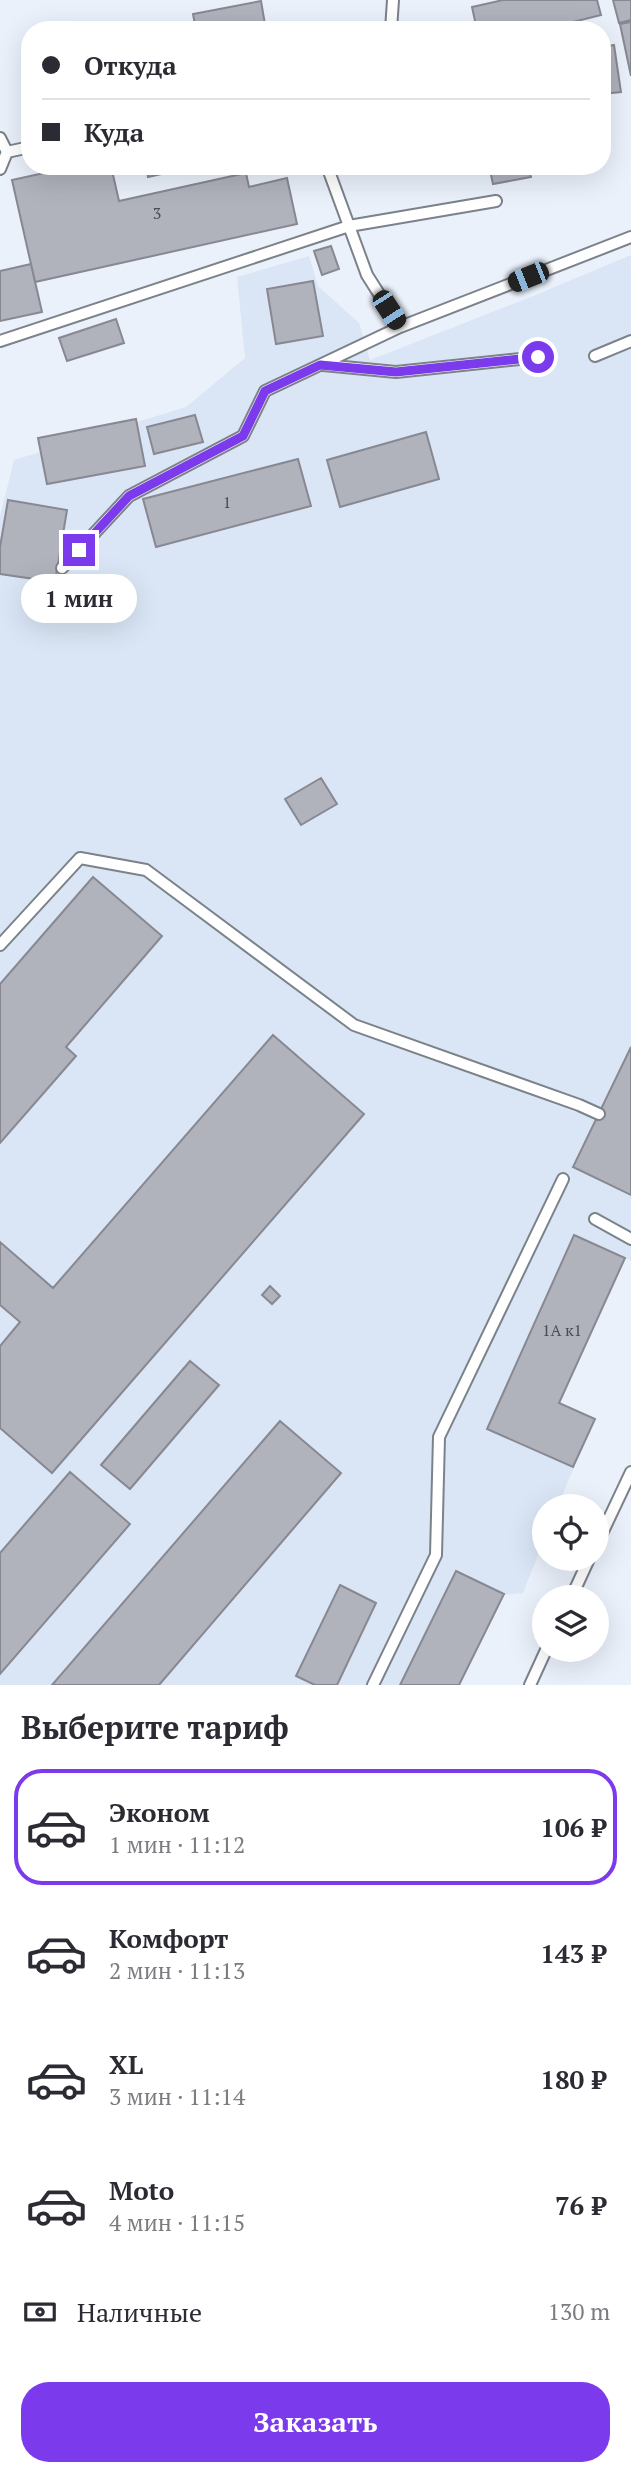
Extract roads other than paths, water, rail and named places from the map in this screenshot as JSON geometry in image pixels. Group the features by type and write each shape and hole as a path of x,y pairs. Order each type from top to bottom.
{"lane":[{"path":"392,21 393,0"},
{"path":"0,138 7,152 0,169"},
{"path":"7,152 21,149"},
{"path":"330,175 367,275 400,327"},
{"path":"0,341 349,226 496,201"},
{"path":"62,568 129,496 243,436 265,391 400,327 631,237"},
{"path":"595,356 631,341"},
{"path":"320,365 396,372 538,357"},
{"path":"0,945 80,858 146,870 354,1026 566,1100 598,1114"},
{"path":"373,1685 436,1555 439,1437 563,1179"},
{"path":"595,1219 631,1239"},
{"path":"609,1519 631,1472"},
{"path":"530,1685 541,1662"}]}
